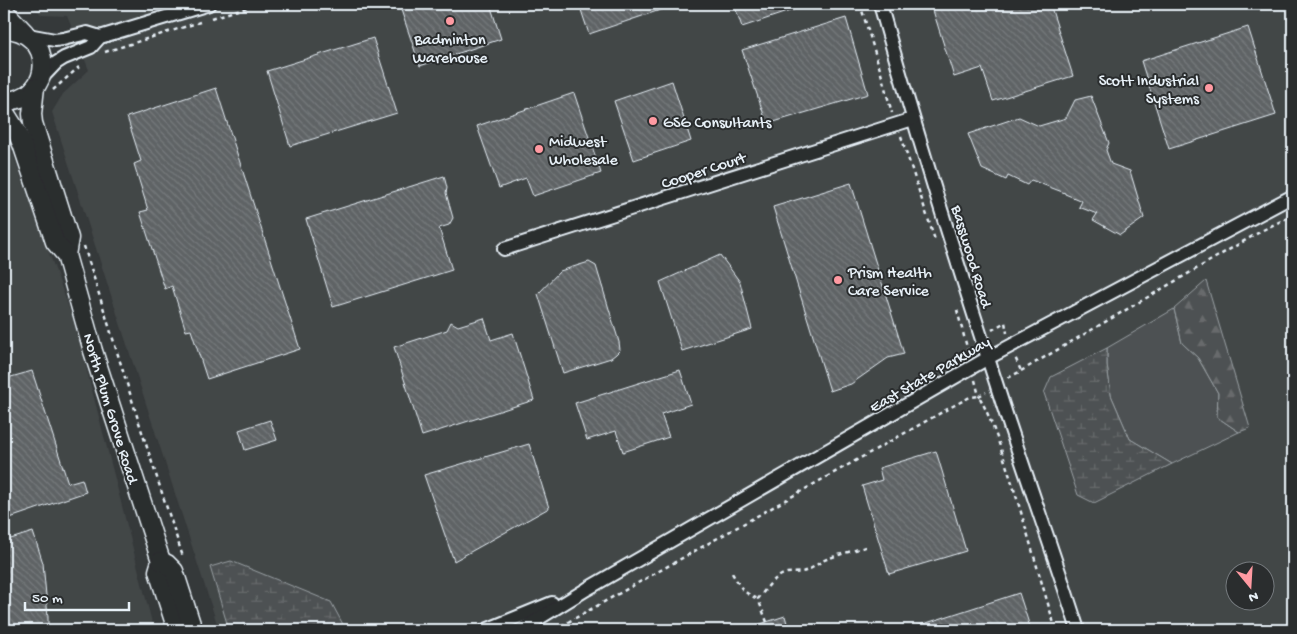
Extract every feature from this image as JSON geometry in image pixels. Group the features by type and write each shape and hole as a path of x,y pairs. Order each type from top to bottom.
{"street":[{"path":"4,101 21,98 41,87 56,63 91,47 100,37 209,4"},
{"name":"Basswood Road","path":"880,4 913,119 988,358 1078,630"},
{"path":"4,11 26,34"},
{"path":"4,29 55,40 87,33 100,37"},
{"name":"North Plum Grove Road","path":"26,34 37,44 42,56 41,87 32,114 33,123 69,238 66,254 93,351 160,561 158,571 177,630"},
{"name":"North Plum Grove Road","path":"4,111 22,144 55,242 66,254"},
{"name":"Cooper Court","path":"504,249 913,119"},
{"name":"East State Parkway","path":"520,630 587,589 988,358 1293,196"},
{"name":"North Plum Grove Road","path":"160,561 167,564 174,571 193,630"},
{"name":"East State Parkway","path":"486,630 587,589"}],"path":[{"path":"103,52 257,4"},
{"path":"860,4 889,104 938,248"},
{"path":"41,87 58,84 82,64"},
{"path":"1021,371 1263,230 1293,215"},
{"path":"83,242 183,558"},
{"path":"956,306 967,345"},
{"path":"554,630 953,406 979,396 987,411 1007,469 1056,630"},
{"path":"758,598 769,584 780,576 812,569 825,560 868,546"},
{"path":"732,573 746,593 758,598 767,622"}],"shaded area":[{"path":"30,4 1293,4 1293,630 219,630 52,112 63,94 89,70 67,16 42,15"},
{"path":"4,141 10,146 75,324 154,630 4,630"}],"green space":[{"path":"1206,281 1250,428 1239,432 1217,417 1218,393 1198,358 1182,343 1174,309"},
{"path":"1174,309 1182,343 1198,358 1218,393 1217,417 1239,432 1172,464 1130,439 1111,395 1107,348"},
{"path":"1107,348 1111,395 1130,439 1172,464 1094,503 1078,495 1044,393 1051,377"},
{"path":"231,561 331,602 346,630 229,630 210,567"}],"building":[{"name":"Badminton Warehouse","path":"399,4 490,4 501,39 420,66"},
{"path":"579,4 672,4 672,6 589,34"},
{"path":"734,4 805,4 805,6 742,27"},
{"path":"931,4 1050,4 1073,76 993,101 982,68 954,77"},
{"path":"846,18 868,94 767,124 742,50"},
{"name":"Scott Industrial Systems","path":"1248,27 1276,115 1169,149 1141,61"},
{"path":"373,38 397,113 290,146 267,71"},
{"name":"GSG Consultants","path":"672,81 691,141 634,160 614,101"},
{"path":"216,88 300,349 207,379 191,330 186,331 172,286 165,289 140,212 148,210 134,164 141,161 127,117"},
{"name":"Midwest Wholesale","path":"574,93 601,173 533,196 526,178 499,188 477,126"},
{"path":"1091,96 1109,143 1106,150 1111,164 1130,171 1144,218 1120,235 1093,220 1097,214 1079,207 1082,201 1031,180 1027,185 1008,176 1006,180 982,169 968,134 1019,117 1039,126 1066,118 1075,100"},
{"path":"444,176 447,188 446,193 453,218 449,225 439,228 452,270 333,307 306,219"},
{"name":"Prism Health Care Service","path":"851,183 904,354 888,358 851,384 830,391 773,207"},
{"path":"720,255 740,282 752,329 682,351 660,282"},
{"path":"589,262 596,266 620,350 611,358 563,373 538,294 560,271"},
{"path":"484,318 491,340 513,333 534,400 422,436 394,347 447,330 451,322 458,326"},
{"path":"680,370 691,404 661,414 669,437 623,452 616,431 587,440 575,403"},
{"path":"32,371 68,483 82,479 86,492 4,520 4,379"},
{"path":"270,420 277,440 245,450 239,430"},
{"path":"529,444 549,508 454,561 424,475"},
{"path":"936,451 966,551 889,574 862,486 882,480 879,468"},
{"path":"33,532 43,563 48,630 4,630 4,541"},
{"path":"1019,593 1031,630 911,630 911,628"},
{"path":"785,616 789,630 748,630 748,628"}],"place":[{"name":"Badminton Warehouse","path":"450,21"},
{"name":"Scott Industrial Systems","path":"1209,88"},
{"name":"GSG Consultants","path":"653,121"},
{"name":"Midwest Wholesale","path":"539,149"},
{"name":"Prism Health Care Service","path":"838,280"}]}
